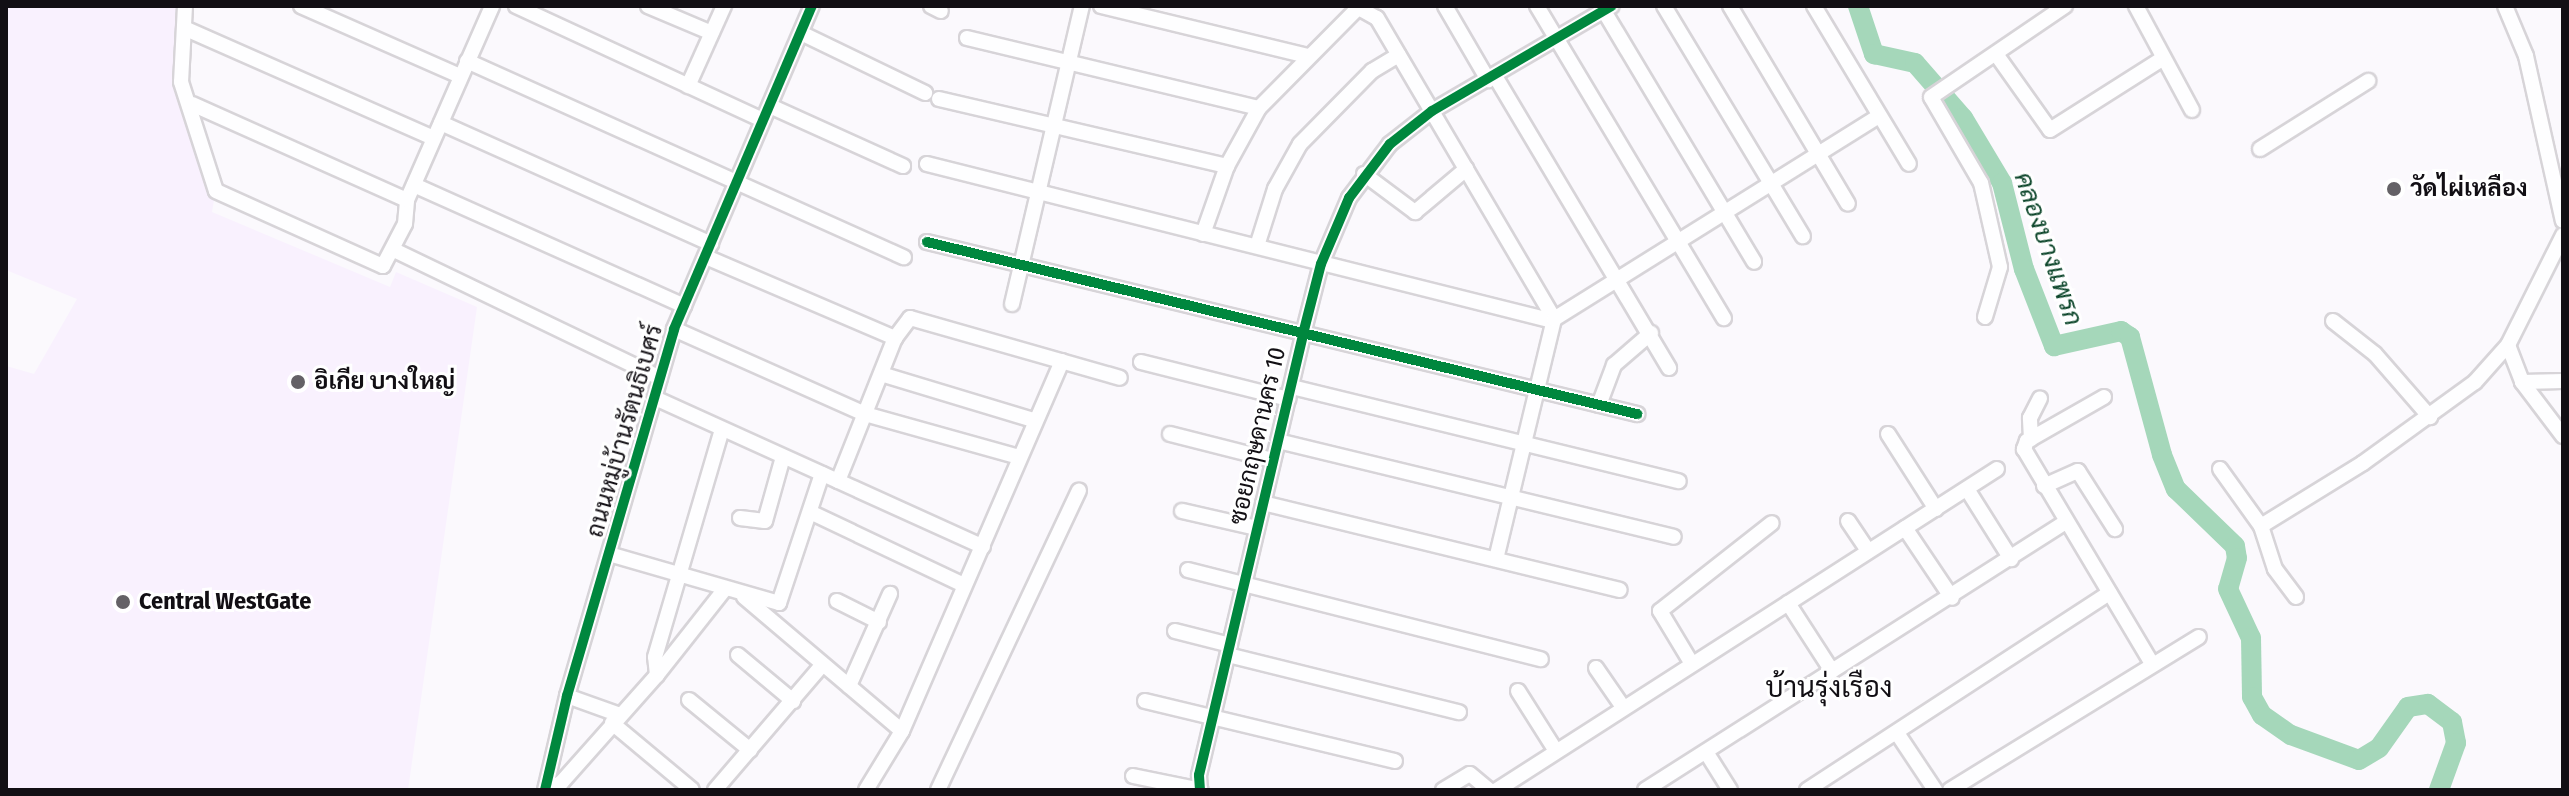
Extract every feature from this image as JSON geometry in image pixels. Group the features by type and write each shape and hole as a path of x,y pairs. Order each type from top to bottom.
{"street":[{"path":"185,6 181,82 192,104 216,191 383,266 405,224 407,200 492,6"},
{"path":"301,6 460,76"},
{"path":"516,6 688,86 903,166"},
{"path":"648,6 712,33"},
{"path":"688,86 724,6"},
{"name":"ถนนหมู่บ้านรัตนธิเบศร์","path":"546,790 567,696 674,329 739,184 812,6"},
{"path":"1101,6 1307,56"},
{"path":"1203,234 1227,166 1259,108 1357,6 1377,18 1554,320"},
{"path":"1445,6 1651,333 1669,368"},
{"path":"1537,6 1724,318"},
{"path":"1664,6 1803,236"},
{"path":"1730,6 1848,204"},
{"path":"1814,6 1909,164"},
{"path":"1985,317 2000,267 1979,176 1931,97 2065,6"},
{"path":"2136,6 2192,110"},
{"path":"2505,6 2526,56 2563,221"},
{"path":"1012,304 1069,62 1078,7"},
{"path":"1606,8 1754,262"},
{"name":"ซอยกฤษดานคร 10","path":"1196,787 1321,264 1364,174 1432,111 1606,8"},
{"path":"184,28 433,138"},
{"path":"801,33 932,96 1227,166"},
{"path":"967,38 1259,108"},
{"path":"1996,54 2050,130 2162,59"},
{"path":"1257,246 1275,189 1300,144 1363,80 1399,55"},
{"path":"467,61 904,257"},
{"path":"2260,149 2368,81"},
{"path":"192,104 407,200"},
{"path":"1496,559 1533,390 1554,320 1616,277 1771,185 1879,116"},
{"path":"441,123 895,338"},
{"path":"927,164 1554,320"},
{"path":"1364,174 1415,212 1466,169"},
{"path":"414,185 684,306"},
{"path":"2261,526 2430,417 2475,382 2508,345 2563,235"},
{"path":"927,242 1637,414"},
{"path":"394,250 660,378"},
{"path":"838,481 895,338 905,321 917,318 1120,378"},
{"path":"2333,321 2375,354 2430,417"},
{"path":"674,329 865,414 1019,457"},
{"path":"1599,405 1614,365 1651,333"},
{"path":"2508,345 2522,382 2563,436"},
{"path":"866,790 902,731 983,547 1033,420 1062,361"},
{"path":"1141,362 1679,481"},
{"path":"881,374 1033,420"},
{"path":"2522,382 2563,381"},
{"path":"2104,397 2031,439 2024,449 2151,662"},
{"path":"655,398 983,547"},
{"path":"2031,439 2030,418 2040,398"},
{"path":"657,675 655,657 722,430"},
{"path":"1170,434 1273,460"},
{"path":"1888,434 1936,509"},
{"path":"1278,441 1674,537"},
{"path":"740,518 765,521 783,457"},
{"path":"1497,790 1997,469"},
{"path":"2220,469 2261,526 2275,569 2296,597"},
{"path":"2044,486 2078,471 2115,529"},
{"path":"609,554 732,591 782,601 822,474"},
{"path":"1967,489 2011,559"},
{"path":"938,790 1079,491"},
{"path":"1263,503 1620,590"},
{"path":"1182,511 1257,528"},
{"path":"810,512 964,585"},
{"path":"1848,521 1868,551"},
{"path":"1645,790 1952,598 2066,522"},
{"path":"1692,664 1660,611 1772,523"},
{"path":"1905,528 1952,598"},
{"path":"1188,570 1541,659"},
{"path":"732,591 902,731"},
{"path":"546,790 561,783 732,591"},
{"path":"1807,790 2109,593"},
{"path":"849,686 890,594"},
{"path":"837,601 879,622"},
{"path":"1788,603 1832,671"},
{"path":"1175,631 1229,650 1459,712"},
{"path":"1950,790 2151,662 2164,660 2199,637"},
{"path":"738,655 793,701"},
{"path":"715,790 822,665"},
{"path":"1596,668 1623,707"},
{"path":"1518,691 1556,751"},
{"path":"567,696 616,719 692,790"},
{"path":"689,700 750,750"},
{"path":"1145,701 1395,761"},
{"path":"1897,733 1935,790"},
{"path":"1706,752 1730,790"},
{"path":"1443,790 1470,774 1489,790"},
{"path":"1133,776 1196,787"}],"shaded area":[{"path":"6,6 189,6 182,94 217,182 212,212 390,287 396,272 477,307 408,790 6,790 6,366 34,374 77,299 6,270"}],"waterway":[{"name":"คลองบางแพรก","path":"1858,6 1874,54 1915,63 1963,118 2002,183 2024,269 2054,346 2121,331 2130,337 2162,455 2176,489 2235,546 2237,558 2228,589 2251,638 2252,697 2262,715 2291,735 2359,760 2379,748 2408,707 2428,704 2452,722 2456,743 2439,790"}],"cycle path":[{"path":"545,790 567,696 674,329 812,6"},
{"path":"1200,790 1199,775 1303,334 1321,264 1349,198 1390,144 1432,111 1612,6"},
{"path":"927,242 1637,414"}],"place":[{"name":"วัดไผ่เหลือง","path":"2394,189"},
{"name":"อิเกีย บางใหญ่","path":"298,382"},
{"name":"Central WestGate","path":"123,602"}],"district":[{"name":"บ้านรุ่งเรือง","path":"1829,688"}]}
